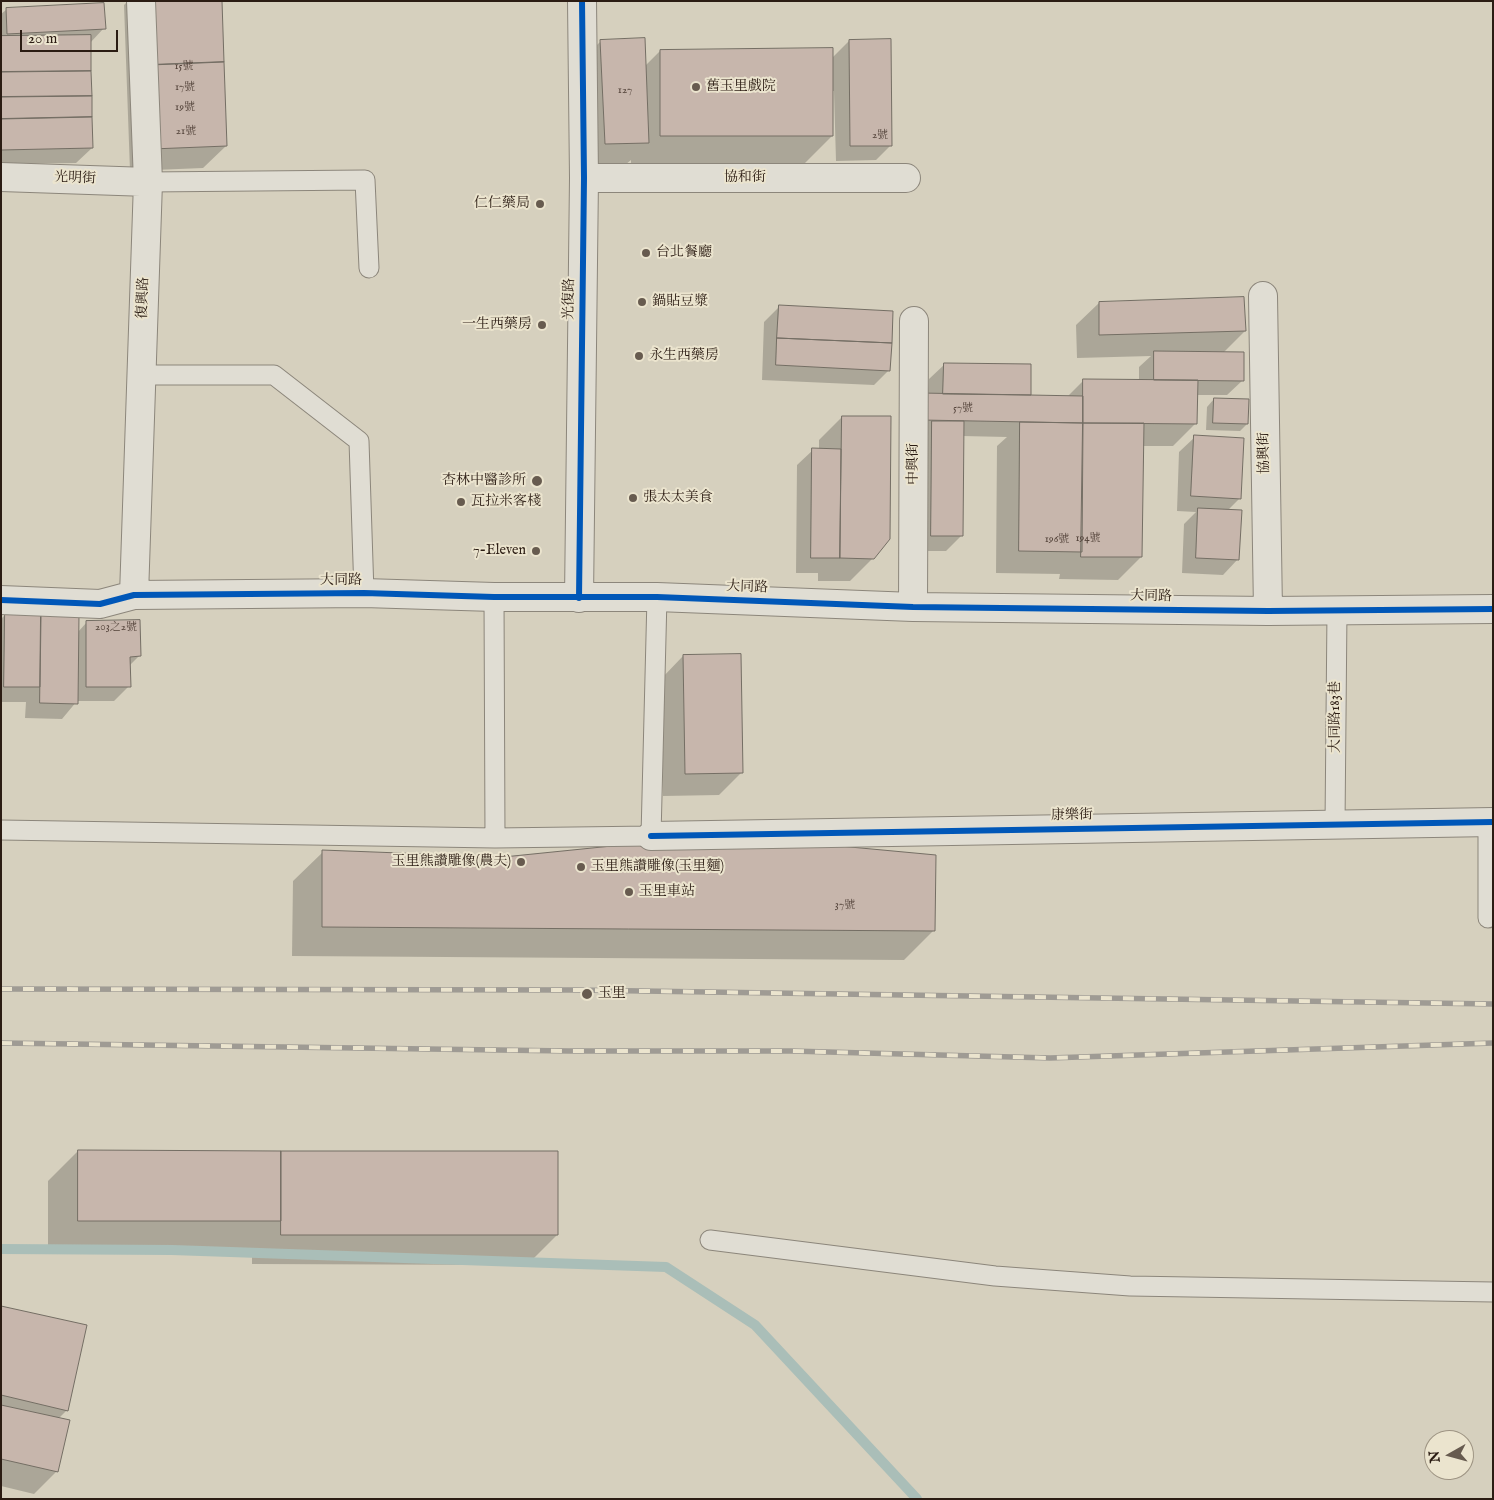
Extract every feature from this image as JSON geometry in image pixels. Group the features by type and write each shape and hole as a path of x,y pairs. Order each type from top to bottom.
{"street":[{"name":"復興路","path":"134,595 148,182 142,1"},
{"name":"光復路","path":"579,598 584,178 582,1"},
{"name":"光明街","path":"1,177 148,182"},
{"name":"協和街","path":"584,178 906,178"},
{"name":"協興街","path":"1263,296 1268,611"},
{"name":"中興街","path":"913,607 914,321"},
{"name":"大同路","path":"1,600 100,604 134,595 364,593 579,598 657,596 913,607 1268,611 1493,609"},
{"name":"康樂街","path":"651,836 1490,822"}],"lane":[{"path":"148,182 365,180 369,268"},
{"path":"142,376 274,375 359,441 364,593"},
{"path":"1,830 495,838 651,836 657,596"},
{"path":"494,597 495,838"},
{"name":"大同路183巷","path":"1335,824 1337,610"},
{"path":"1488,918 1490,822"},
{"path":"710,1240 995,1276 1120,1286 1493,1292"}],"building":[{"path":"147,1 222,1 224,62 150,65"},
{"path":"104,3 106,29 7,34 6,8"},
{"path":"91,35 91,71 1,72 1,36"},
{"path":"645,38 649,143 605,144 600,40"},
{"path":"891,39 892,146 850,146 849,40"},
{"path":"833,48 833,136 660,136 660,50"},
{"path":"224,62 227,146 152,149 150,65"},
{"path":"91,71 92,96 1,97 1,72"},
{"path":"92,96 92,117 1,119 1,97"},
{"path":"92,117 93,148 1,150 1,119"},
{"path":"1244,297 1246,331 1099,335 1099,302"},
{"path":"779,305 893,311 892,343 777,338"},
{"path":"777,338 892,343 890,371 776,365"},
{"path":"1154,351 1244,352 1244,381 1154,380"},
{"path":"944,363 1031,364 1031,395 943,394"},
{"path":"1083,379 1198,380 1197,424 1083,423"},
{"path":"921,393 1083,396 1083,423 921,420"},
{"path":"1214,398 1249,399 1248,424 1213,423"},
{"path":"842,416 891,416 890,539 874,559 840,558"},
{"path":"932,421 964,421 963,536 931,536"},
{"path":"1020,422 1083,423 1082,552 1019,551"},
{"path":"1083,423 1144,423 1142,557 1081,557"},
{"path":"1194,435 1244,438 1241,499 1191,496"},
{"path":"812,448 841,449 840,558 811,558"},
{"path":"1198,508 1242,510 1239,560 1196,558"},
{"path":"5,614 41,614 40,687 4,687"},
{"path":"41,614 79,614 78,704 40,703"},
{"path":"140,620 141,656 130,657 131,687 86,687 86,621"},
{"path":"741,654 743,773 685,774 683,655"},
{"name":"玉里車站","path":"721,835 936,855 935,931 322,927 322,850 503,857"},
{"path":"78,1150 281,1151 281,1221 78,1221"},
{"path":"281,1151 558,1151 558,1235 281,1235"},
{"path":"1,1306 87,1325 68,1411 1,1395"},
{"path":"1,1405 70,1420 58,1472 1,1459"}],"waterway":[{"path":"1,1249 172,1250 666,1267 755,1325 917,1499"}],"railway":[{"path":"1,989 577,990 1493,1004"},
{"path":"1,1043 569,1051 791,1051 1050,1058 1493,1043"}],"cycle path":[{"path":"579,598 584,178 582,1"},
{"path":"1,600 100,604 134,595 364,593 494,597 657,597 913,607 1268,611 1493,609"},
{"path":"651,836 1493,822"}],"place":[{"name":"舊玉里戲院","path":"696,87"},
{"name":"仁仁藥局","path":"540,204"},
{"name":"台北餐廳","path":"646,253"},
{"name":"鍋貼豆漿","path":"642,302"},
{"name":"一生西藥房","path":"542,325"},
{"name":"永生西藥房","path":"639,356"},
{"name":"杏林中醫診所","path":"537,481"},
{"name":"張太太美食","path":"633,498"},
{"name":"瓦拉米客棧","path":"461,502"},
{"name":"7-Eleven","path":"536,551"},
{"name":"玉里熊讚雕像(農夫)","path":"521,862"},
{"name":"玉里熊讚雕像(玉里麵)","path":"581,867"},
{"name":"玉里車站","path":"629,892"},
{"name":"玉里","path":"587,994"}]}
